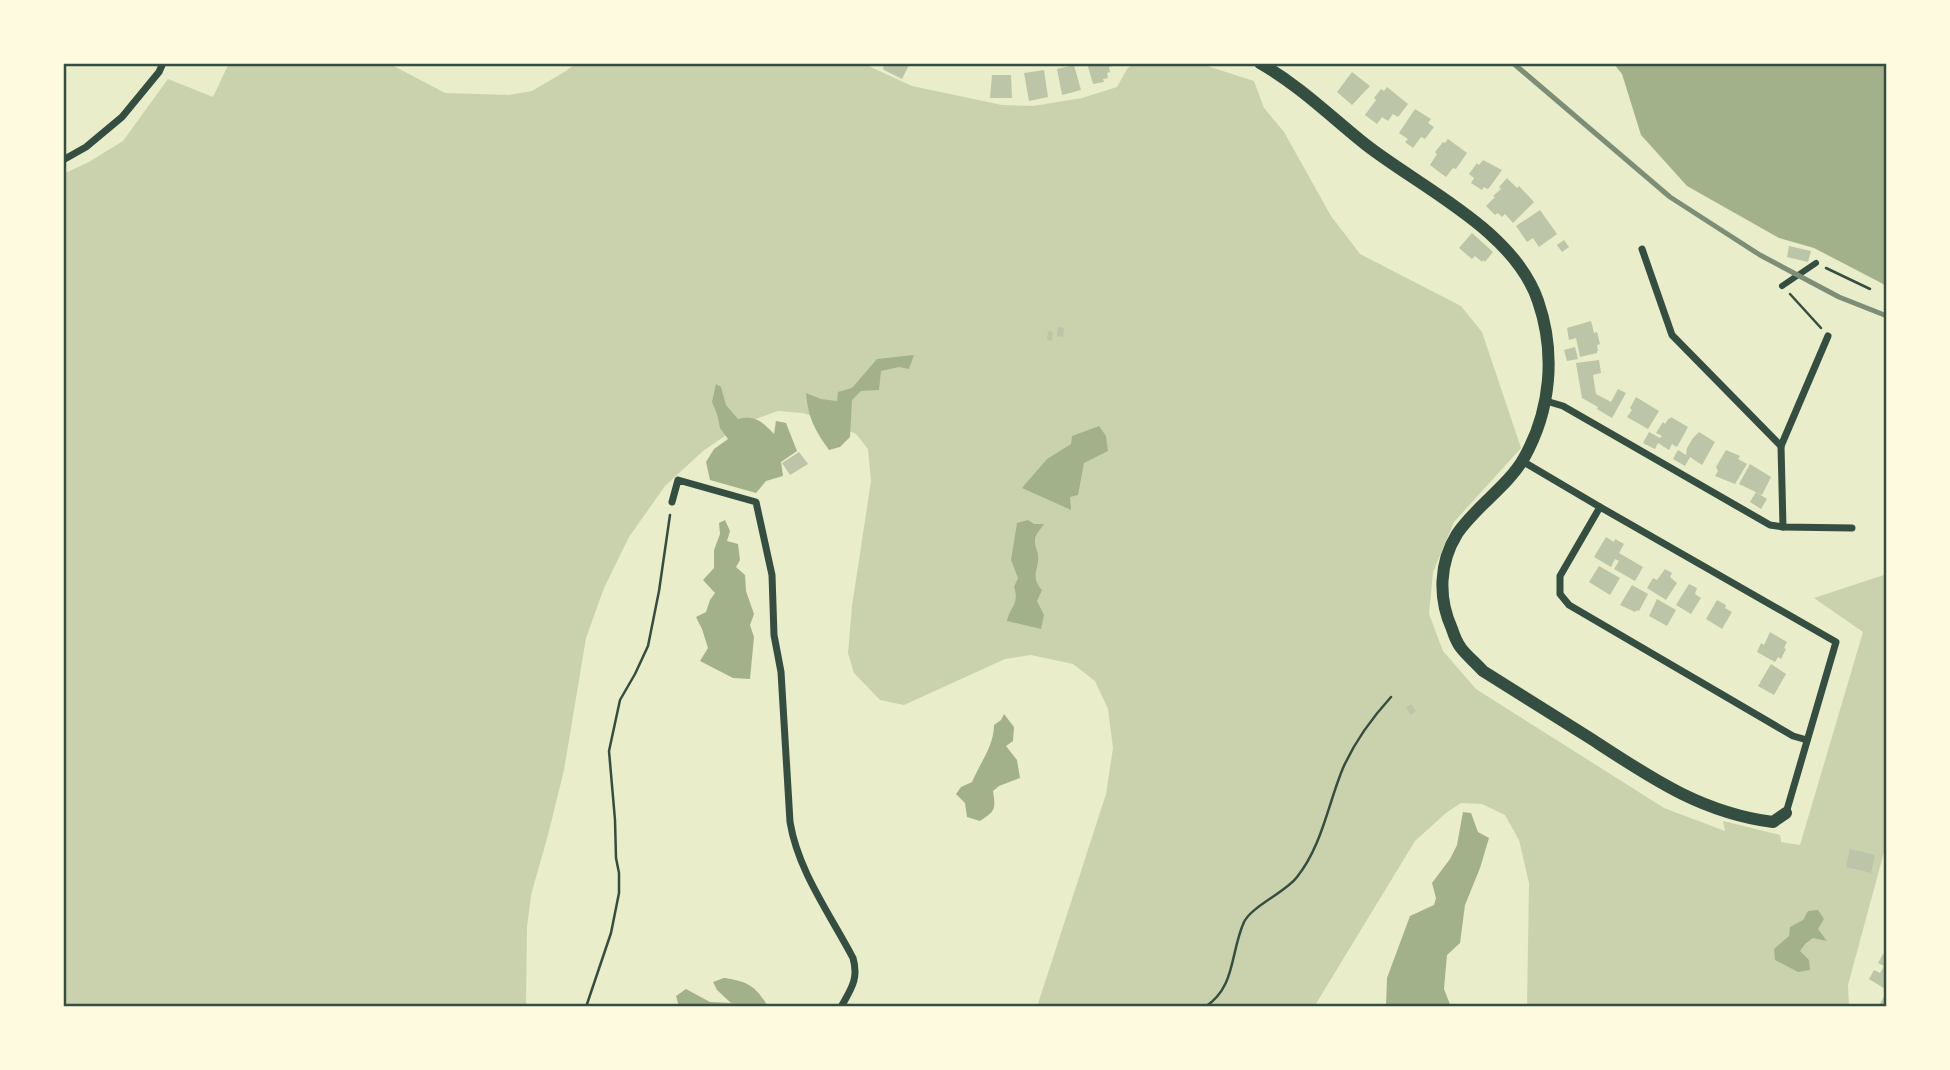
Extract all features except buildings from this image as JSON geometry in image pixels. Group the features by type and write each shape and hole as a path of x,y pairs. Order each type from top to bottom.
{"street":[{"path":"63,160 86,147 122,117 159,72 163,63"},
{"path":"1261,63 1299,88 1365,144 1486,229 1517,261 1538,298 1548,336 1549,374 1546,401 1537,432 1522,461 1458,533 1446,557 1441,586 1446,616 1460,647 1483,671 1667,786 1720,811 1754,819 1773,821 1786,813 1836,642 1522,461"},
{"path":"1642,249 1672,335 1782,446"},
{"path":"1782,286 1816,263"},
{"path":"1783,527 1782,446 1828,335"},
{"path":"1546,401 1563,406 1770,525 1852,528"},
{"path":"672,502 678,480 756,502 772,575 774,635 781,672 793,841 807,875 853,958 857,972 853,986 841,1007"},
{"path":"1600,507 1560,576 1560,594 1569,605 1793,736 1807,740"}],"path":[{"path":"1816,263 1870,289"},
{"path":"1782,286 1828,335"},
{"path":"586,1007 611,933 619,894 609,751 620,699 648,646 672,502"},
{"path":"1205,1007 1216,1000 1222,991 1246,918 1296,880 1312,856 1343,767 1364,727 1391,697"}],"shaded area":[{"path":"229,63 388,63 445,93 509,95 532,91 576,63 862,63 912,86 1002,105 1033,106 1082,98 1117,87 1127,69 1134,63 1198,63 1254,81 1264,108 1284,132 1331,216 1360,254 1461,306 1482,332 1521,448 1454,522 1433,572 1429,614 1443,651 1476,689 1664,808 1725,831 1723,821 1780,835 1781,842 1800,845 1863,632 1814,598 1887,574 1887,841 1848,985 1849,1007 1527,1007 1529,883 1519,840 1505,815 1482,804 1461,803 1415,841 1314,1007 1037,1007 1106,794 1113,748 1108,709 1095,681 1073,664 1031,655 1005,659 904,705 880,700 854,673 848,653 852,606 871,481 868,449 856,434 832,423 803,413 778,411 744,423 703,451 665,486 629,537 604,588 586,638 564,770 531,895 527,927 526,1007 63,1007 63,174 123,141 168,79 213,97"},
{"path":"1613,63 1887,63 1887,286 1814,248 1779,238 1687,186 1641,135 1622,74"},
{"path":"914,355 909,369 899,367 881,371 879,390 861,391 852,400 850,437 840,447 829,450 813,423 806,393 837,401 838,392 852,388 877,359"},
{"path":"716,384 721,387 726,405 738,419 758,420 774,434 776,421 786,423 797,451 781,462 783,476 766,481 756,493 710,480 706,462 714,449 728,439 720,428 712,402"},
{"path":"1099,426 1106,436 1108,451 1084,463 1078,495 1070,497 1071,510 1022,488 1047,459 1071,444 1072,436"},
{"path":"725,520 730,531 727,541 738,544 740,560 736,567 745,575 746,591 754,614 750,625 754,637 750,679 733,678 700,661 708,648 696,617 706,612 715,593 703,580 714,568 714,550 720,534 719,523"},
{"path":"1028,520 1034,524 1044,524 1035,541 1038,554 1036,580 1042,590 1037,601 1044,615 1041,629 1007,621 1015,602 1014,587 1018,578 1011,560 1017,523"},
{"path":"1004,714 1014,727 1013,741 1006,746 1017,760 1020,778 993,791 993,809 980,821 967,817 965,803 956,794 961,787 972,782 989,747 994,725"},
{"path":"1463,812 1471,813 1478,832 1489,838 1465,905 1460,943 1447,955 1444,989 1451,1007 1386,1007 1387,978 1410,916 1434,905 1436,898 1432,883 1457,845"},
{"path":"1818,910 1824,919 1818,929 1827,941 1813,938 1800,951 1809,960 1810,970 1798,972 1775,960 1774,949 1789,936 1790,927 1803,920 1808,911"},
{"path":"724,978 749,985 767,1005 679,1007 676,996 686,989 710,1002 731,1003 717,990 713,982"}],"railway":[{"path":"1513,63 1670,197 1760,255 1839,297 1887,316"}]}
